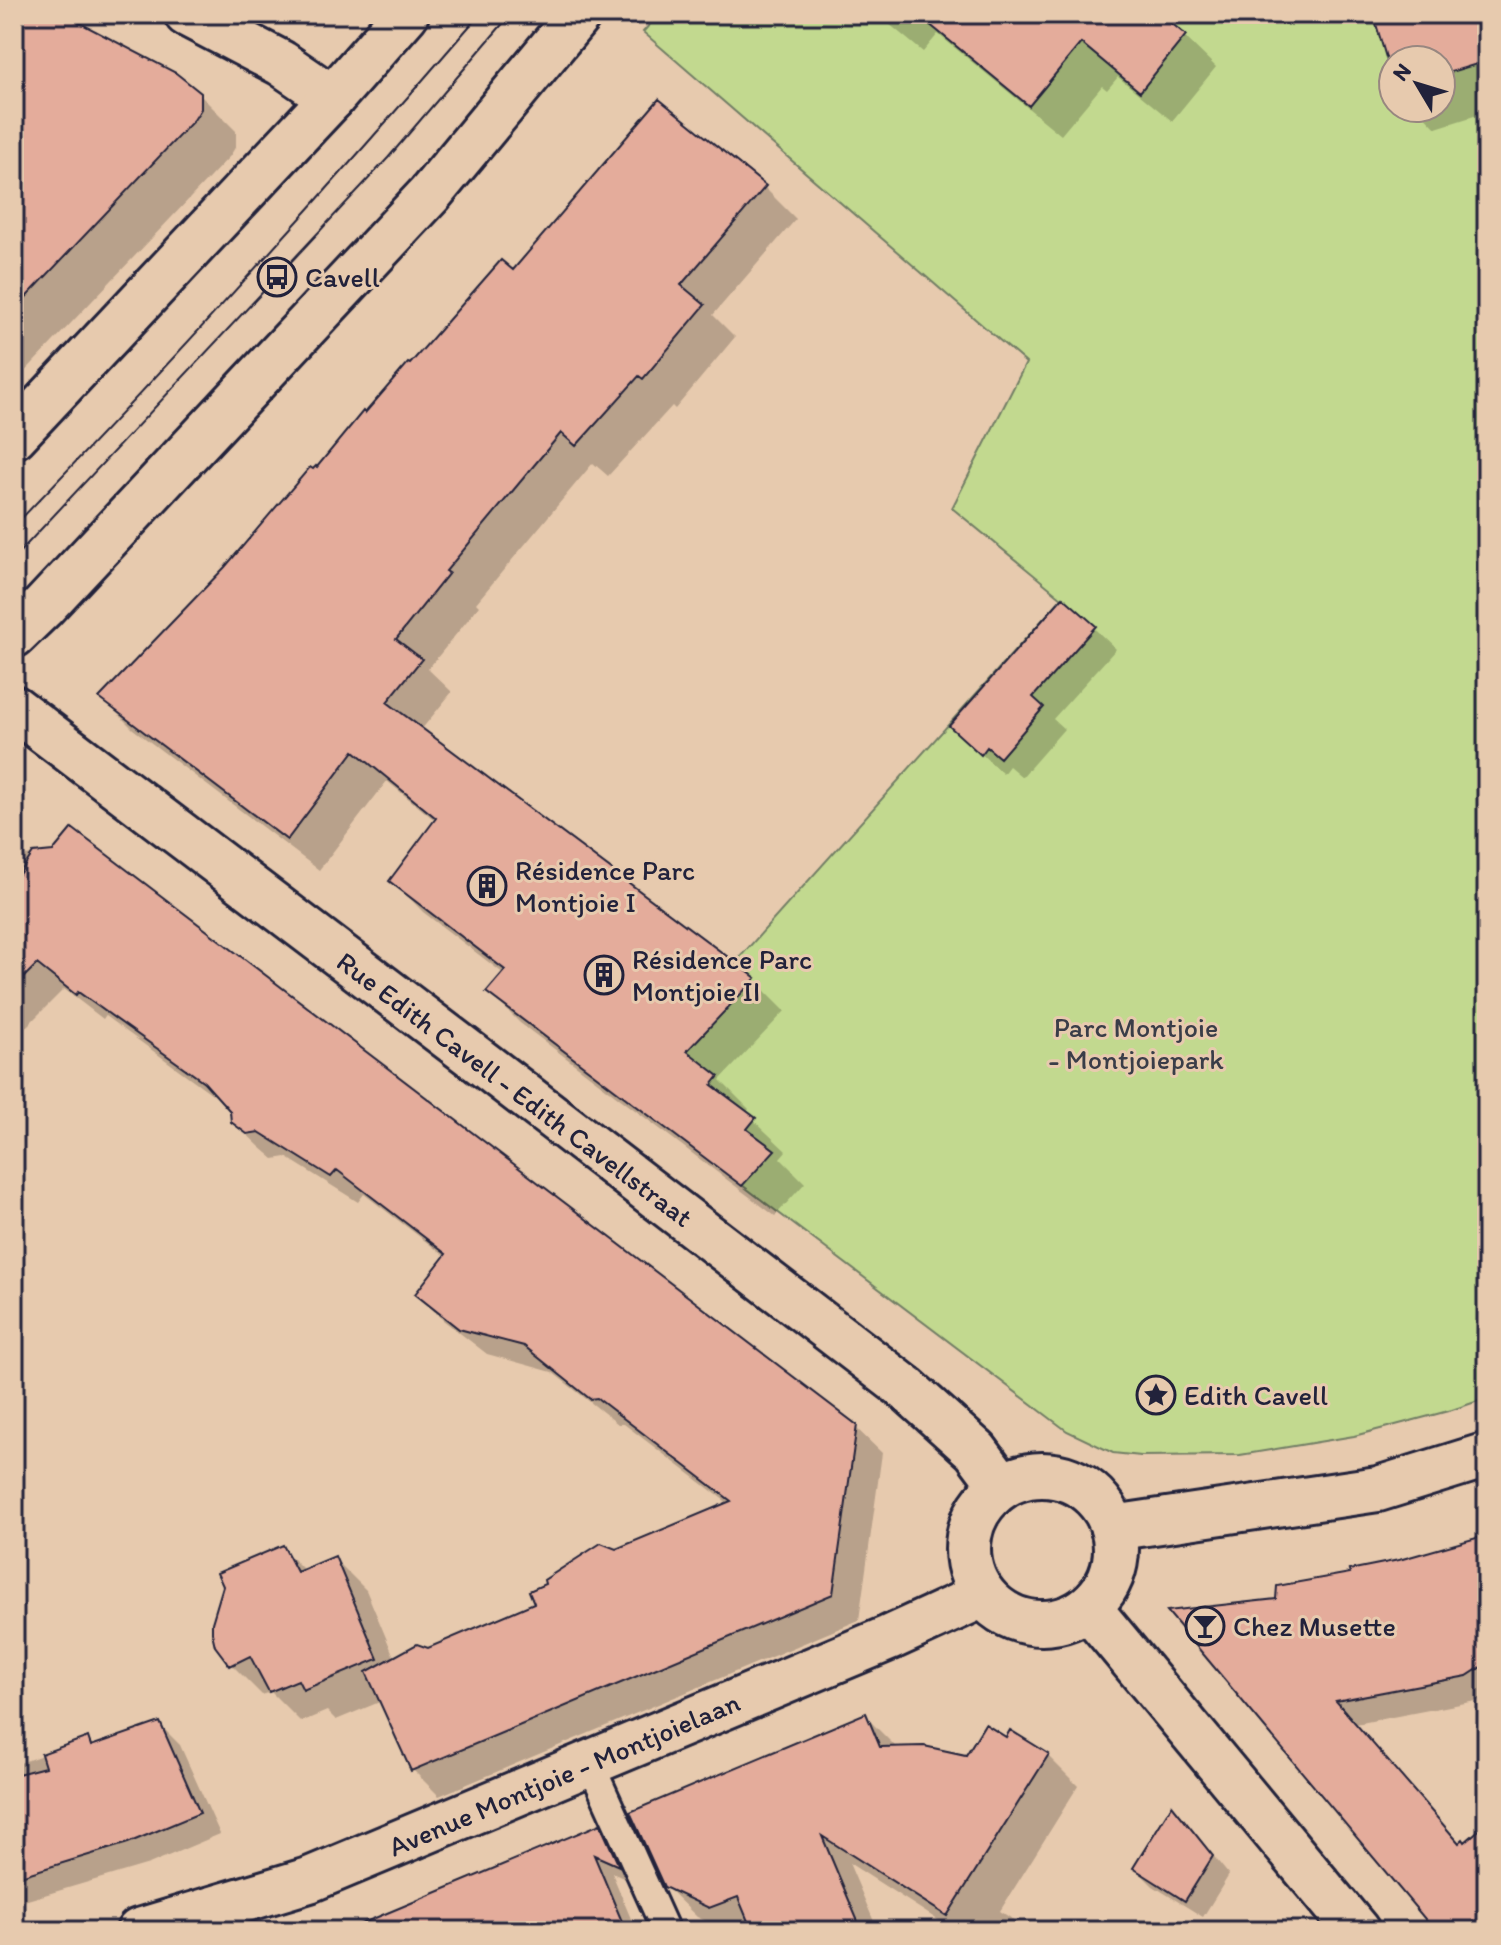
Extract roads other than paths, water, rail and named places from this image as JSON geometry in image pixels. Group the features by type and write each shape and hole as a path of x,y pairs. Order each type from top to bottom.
{"street":[{"path":"187,14 281,63 332,98"},
{"path":"14,436 332,98 406,14"},
{"path":"14,635 430,194 579,14"},
{"name":"Rue Edith Cavell - Edith Cavellstraat","path":"14,708 907,1389 976,1451 1002,1486"},
{"path":"1113,1528 1378,1489 1487,1455"},
{"path":"1039,1475 1059,1477 1086,1491 1107,1514 1113,1528 1116,1550 1112,1571 1103,1591 1088,1607 1062,1621 1033,1624 1005,1615 983,1595 969,1568 968,1537 980,1508 1002,1486 1020,1478 1039,1475"},
{"name":"Avenue Montjoie - Montjoielaan","path":"139,1931 309,1880 889,1638 983,1595"},
{"path":"1088,1607 1357,1931"}],"lane":[{"path":"590,1763 666,1931"}],"tram line":[{"path":"14,526 251,273 480,14"},
{"path":"14,558 388,158 511,14"}],"place":[{"name":"Cavell","path":"277,277"},
{"name":"Résidence Parc Montjoie I","path":"487,886"},
{"name":"Résidence Parc Montjoie II","path":"604,975"},
{"name":"Edith Cavell","path":"1156,1395"},
{"name":"Chez Musette","path":"1205,1626"}],"park label":[{"name":"Parc Montjoie - Montjoiepark","path":"1136,1043"}]}
